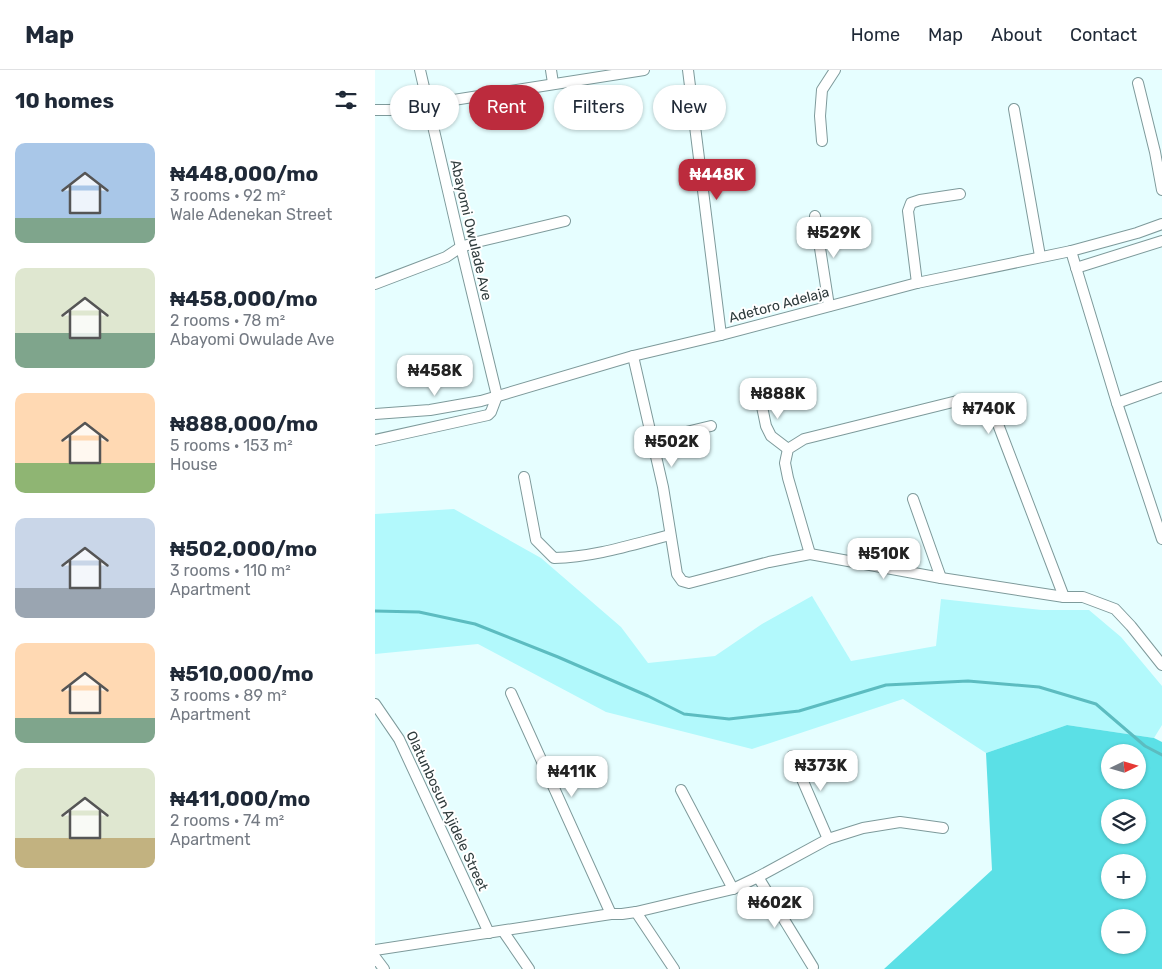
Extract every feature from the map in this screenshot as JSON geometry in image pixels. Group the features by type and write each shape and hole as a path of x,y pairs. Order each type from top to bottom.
{"street":[{"name":"Abayomi Owulade Ave","path":"421,70 424,85"},
{"path":"551,70 553,83"},
{"path":"459,98 644,70"},
{"path":"688,70 721,335"},
{"path":"822,141 820,116 822,90 835,70"},
{"path":"1138,83 1162,190"},
{"path":"1014,109 1040,256"},
{"path":"375,110 390,110"},
{"name":"Abayomi Owulade Ave","path":"434,130 497,396"},
{"path":"917,283 908,211 911,203 960,194"},
{"path":"815,216 829,306"},
{"path":"375,284 490,238 565,221"},
{"name":"Adetoro Adelaja","path":"375,414 430,410 465,404 633,356 721,335 917,283 1071,251 1137,233 1162,224"},
{"path":"1076,268 1162,241"},
{"path":"1071,251 1117,403 1162,539"},
{"path":"633,356 663,487 677,574 681,581 689,583 769,562 810,554 941,578 1064,597 1083,597 1115,609 1162,664"},
{"path":"1117,403 1162,387"},
{"path":"375,440 488,415 497,396"},
{"path":"759,396 766,426 771,436 788,449"},
{"path":"810,554 788,478 785,463 788,449 804,439 957,401 983,400 991,408 997,419 1064,597"},
{"path":"653,440 711,426"},
{"path":"524,477 536,540 554,558 593,555 670,534"},
{"path":"913,499 941,578"},
{"path":"511,693 611,914"},
{"name":"Olatunbosun Ajidele Street","path":"375,704 399,738 489,933"},
{"path":"792,756 828,838"},
{"path":"681,790 733,889"},
{"path":"375,950 611,914 636,912 733,889 828,838 863,828 900,822 943,828"},
{"path":"758,877 813,967"},
{"path":"636,912 674,969"},
{"path":"503,931 529,969"},
{"path":"375,957 384,969"}],"shaded area":[{"path":"454,509 541,558 621,627 648,663 715,656 762,624 812,596 851,661 936,646 941,599 1042,610 1089,610 1121,637 1162,686 1162,725 1154,738 1067,725 986,753 903,699 752,749 606,712 478,644 375,654 375,514"},
{"path":"1067,725 1154,738 1162,742 1162,969 884,969 992,870 986,753"}],"waterway":[{"path":"375,611 419,612 475,624 558,657 648,696 684,714 729,719 799,711 886,685 968,681 1039,687 1096,704 1145,746 1162,755"}]}
